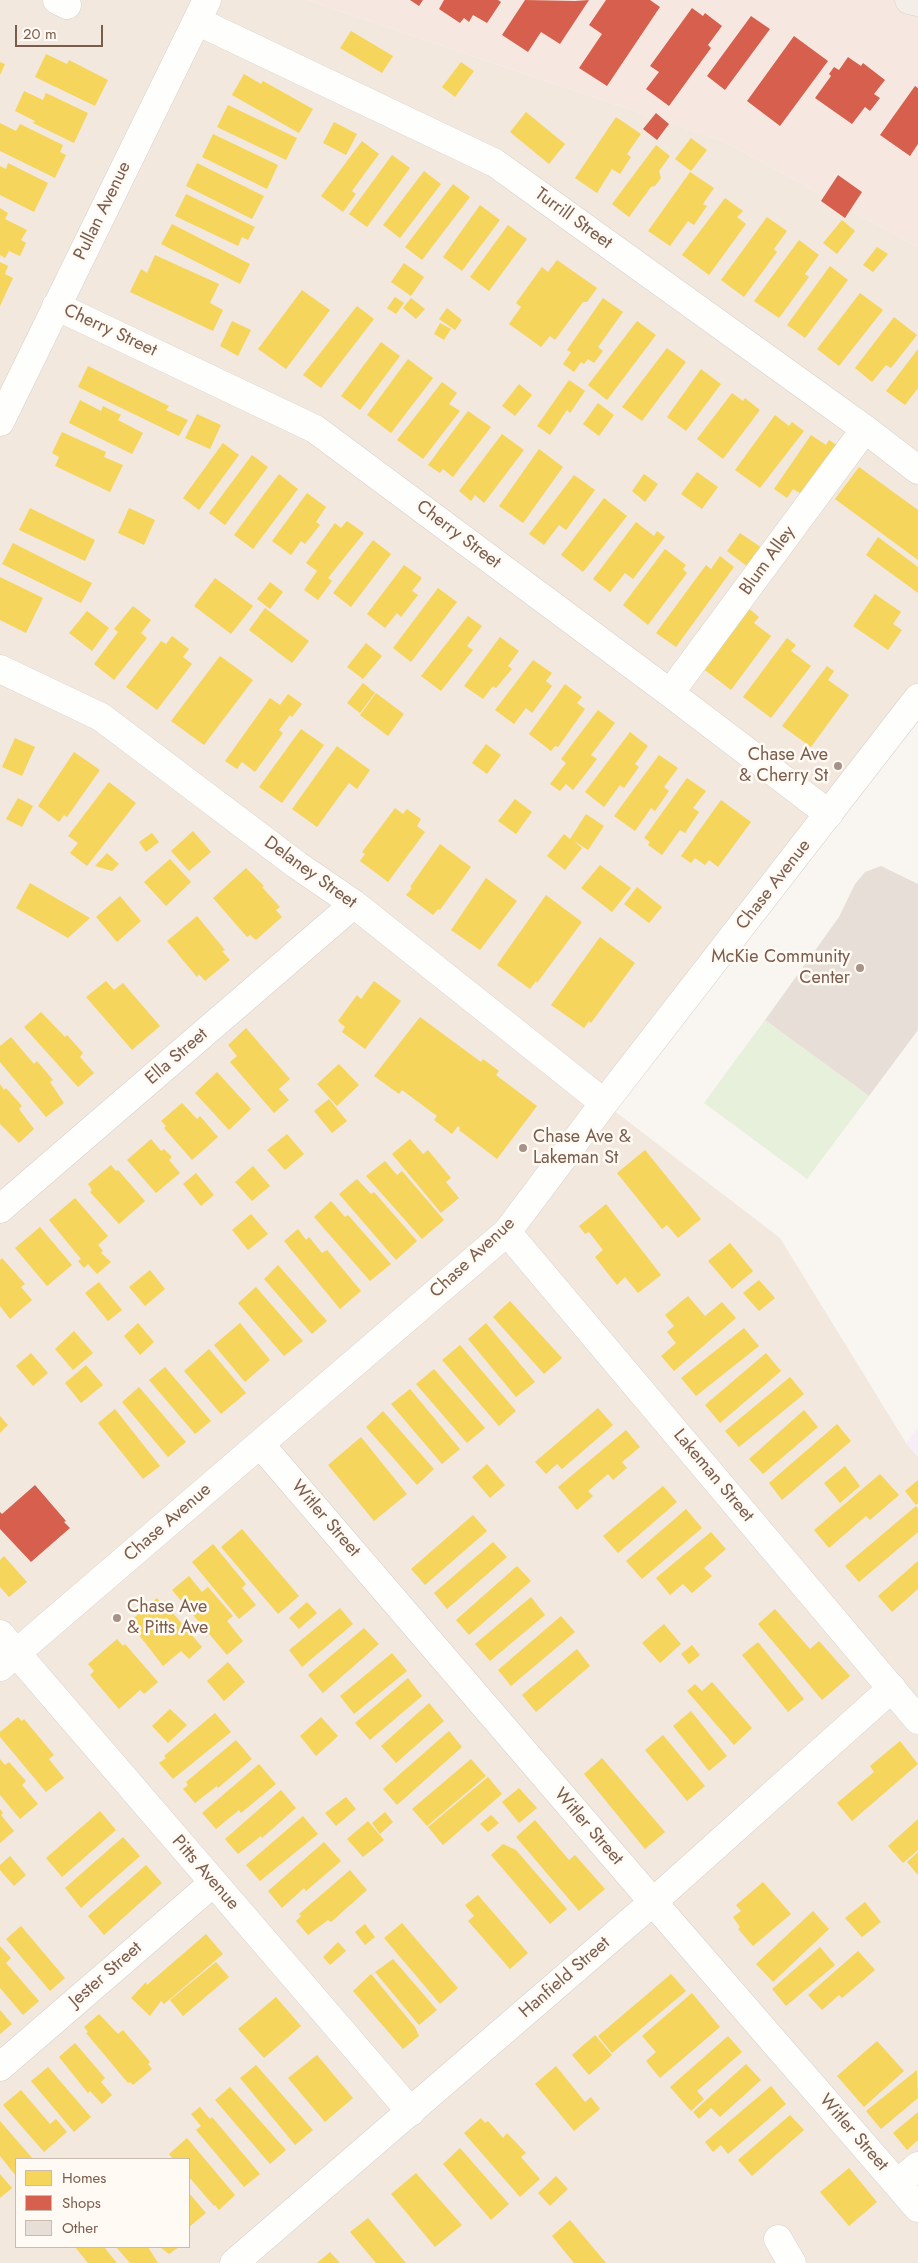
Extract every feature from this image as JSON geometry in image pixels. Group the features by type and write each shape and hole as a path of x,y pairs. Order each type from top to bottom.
{"main road":[{"path":"909,0 918,2"}],"street":[{"name":"Pullan Avenue","path":"0,422 202,11"},
{"name":"Turrill Street","path":"202,11 495,163 865,429 918,470"},
{"name":"Cherry Street","path":"56,306 315,429 670,692 829,814"},
{"name":"Blum Alley","path":"670,692 865,429"},
{"name":"Delaney Street","path":"0,669 101,717 297,865 354,904 604,1103"},
{"name":"Chase Avenue","path":"6,1651 260,1444 508,1232 604,1103 918,698"},
{"name":"Ella Street","path":"0,1209 354,904"},
{"name":"Lakeman Street","path":"508,1232 918,1720"},
{"name":"Witler Street","path":"260,1444 652,1902 918,2208"},
{"name":"Pitts Avenue","path":"6,1651 213,1883 411,2112"},
{"name":"Hanfield Street","path":"234,2263 652,1902 892,1688"},
{"name":"Jester Street","path":"0,2067 213,1883"},
{"path":"897,2184 918,2166"},
{"path":"778,2239 792,2263"}],"shaded area":[{"path":"0,0 307,0 723,141 918,247 918,722 902,720 604,1103 780,1238 906,1443 918,1457 918,2263 0,2263"},
{"path":"307,0 918,0 918,247 723,141"},
{"path":"918,1427 918,1457 906,1443"}],"green space":[{"path":"765,1020 869,1096 807,1179 704,1103"}],"building: Homes":[{"path":"351,31 393,56 382,73 340,48"},
{"path":"46,54 67,64 69,60 108,80 95,106 35,77"},
{"path":"0,62 5,64 0,75"},
{"path":"461,62 474,71 455,97 442,87"},
{"path":"244,74 261,84 263,81 313,109 299,133 232,95"},
{"path":"24,91 43,100 46,93 88,113 74,143 33,123 35,121 15,111"},
{"path":"228,105 297,138 286,160 217,127"},
{"path":"526,112 565,144 549,164 510,132"},
{"path":"616,117 641,134 627,154 631,157 620,174 612,169 597,193 575,178"},
{"path":"334,122 357,134 346,155 323,143"},
{"path":"0,123 16,131 20,124 63,145 60,152 66,155 55,178 0,151"},
{"path":"213,134 278,165 267,189 202,157"},
{"path":"691,138 707,150 691,171 675,159"},
{"path":"362,141 379,154 352,191 356,194 343,212 321,196"},
{"path":"656,145 670,156 659,171 661,178 655,186 651,187 629,217 612,204"},
{"path":"392,155 410,168 367,227 349,214"},
{"path":"8,163 48,183 34,212 0,195 0,166 6,169"},
{"path":"197,163 264,196 252,219 186,186"},
{"path":"424,171 441,184 400,238 383,225"},
{"path":"690,172 714,188 703,204 707,206 694,225 688,221 670,246 648,231"},
{"path":"453,184 470,197 422,260 405,247"},
{"path":"186,194 255,227 248,240 242,237 238,246 175,216"},
{"path":"725,198 743,211 737,217 746,224 709,275 682,255"},
{"path":"480,205 500,220 462,271 443,257"},
{"path":"0,208 8,213 5,219 27,230 21,240 26,243 20,256 9,251 5,258 0,255"},
{"path":"767,217 787,231 774,249 777,252 744,297 721,280"},
{"path":"842,220 855,231 837,254 823,243"},
{"path":"172,224 250,264 240,284 161,244"},
{"path":"508,225 527,239 489,291 470,277"},
{"path":"799,240 819,255 805,274 809,277 779,318 754,301"},
{"path":"877,247 888,254 873,272 863,265"},
{"path":"155,255 219,284 210,303 223,310 213,331 130,292 141,269 147,273"},
{"path":"557,260 597,288 587,302 583,302 555,340 550,336 541,347 509,324 521,307 516,303 542,267 548,272"},
{"path":"0,262 8,266 5,274 13,278 0,306"},
{"path":"404,263 424,277 411,296 391,282"},
{"path":"830,266 848,280 805,338 787,325"},
{"path":"302,290 330,310 286,369 258,349"},
{"path":"860,293 883,310 839,366 817,349"},
{"path":"395,297 404,303 396,314 387,308"},
{"path":"411,298 425,309 416,319 403,308"},
{"path":"603,298 623,312 598,347 603,351 594,363 588,359 584,364 581,362 574,372 563,364 571,352 567,350"},
{"path":"357,306 374,319 321,388 303,375"},
{"path":"447,308 462,320 455,330 439,319"},
{"path":"894,317 917,335 891,368 886,365 872,382 855,368"},
{"path":"232,321 251,330 238,356 220,346"},
{"path":"637,321 656,335 607,400 588,385"},
{"path":"440,323 451,329 444,340 434,334"},
{"path":"381,342 400,356 360,410 341,396"},
{"path":"667,348 686,362 642,421 622,407"},
{"path":"918,349 918,388 905,405 886,391"},
{"path":"408,359 433,378 391,433 367,415"},
{"path":"88,366 169,406 166,410 188,420 179,436 78,387"},
{"path":"701,369 721,384 686,431 667,417"},
{"path":"569,380 585,391 570,413 567,410 550,435 537,426"},
{"path":"442,382 457,393 449,404 460,411 423,459 397,440"},
{"path":"519,384 532,395 515,416 502,406"},
{"path":"732,393 743,401 745,398 760,410 723,459 697,439"},
{"path":"80,400 101,411 103,406 121,415 118,420 143,433 132,454 69,423"},
{"path":"598,403 614,415 599,436 583,424"},
{"path":"468,411 491,427 453,477 443,469 440,473 428,465"},
{"path":"197,414 221,425 210,449 185,438"},
{"path":"775,415 789,426 792,422 804,431 760,488 735,470"},
{"path":"62,432 106,452 104,457 123,465 110,492 55,466 59,457 52,453"},
{"path":"502,434 524,450 484,503 475,495 471,501 459,491"},
{"path":"811,435 826,445 829,440 838,446 803,495 793,489 787,498 774,489"},
{"path":"223,443 239,455 199,510 183,498"},
{"path":"539,449 563,467 523,523 499,506"},
{"path":"252,455 268,467 225,525 209,513"},
{"path":"859,467 918,510 918,560 835,499"},
{"path":"697,472 718,487 702,509 681,494"},
{"path":"279,474 298,489 253,549 234,535"},
{"path":"644,474 658,484 645,502 632,491"},
{"path":"574,475 595,490 566,530 559,525 544,545 529,534"},
{"path":"307,493 326,507 316,522 320,525 305,544 301,541 291,555 272,541"},
{"path":"604,498 627,516 583,572 561,555"},
{"path":"30,508 95,540 85,561 19,530"},
{"path":"129,508 155,520 144,545 118,533"},
{"path":"347,521 364,533 328,578 332,581 318,600 304,590 317,571 306,563 335,523 341,528"},
{"path":"636,522 654,536 657,531 665,537 633,579 625,573 610,592 593,579"},
{"path":"740,533 762,548 748,567 727,551"},
{"path":"878,537 918,567 918,593 866,555"},
{"path":"373,540 391,554 351,607 333,593"},
{"path":"13,543 92,583 81,603 2,564"},
{"path":"665,549 686,565 683,569 687,573 648,625 623,605"},
{"path":"720,556 734,567 676,647 656,633 706,565 711,569"},
{"path":"404,565 422,578 412,591 418,595 401,617 397,613 385,628 367,614"},
{"path":"0,577 43,598 26,633 0,620"},
{"path":"215,578 253,606 231,634 194,606"},
{"path":"270,582 283,592 270,609 257,599"},
{"path":"438,588 457,602 411,662 393,648"},
{"path":"875,594 901,612 893,624 902,630 888,650 853,626"},
{"path":"133,606 151,620 141,633 147,638 114,680 94,664 118,632 114,629"},
{"path":"746,606 759,617 754,623 771,636 731,690 701,667"},
{"path":"265,608 309,641 292,663 249,630"},
{"path":"87,611 109,628 92,651 69,633"},
{"path":"468,616 482,626 467,646 473,650 441,691 421,676"},
{"path":"172,636 189,649 183,657 192,664 157,710 126,687 161,641 166,644"},
{"path":"500,637 519,651 508,666 512,669 496,688 493,686 483,699 464,686"},
{"path":"787,638 796,645 791,651 811,666 771,718 743,697"},
{"path":"366,643 382,656 363,679 347,667"},
{"path":"220,656 253,680 204,745 171,721"},
{"path":"533,660 552,673 546,681 552,686 532,713 526,708 514,724 495,710"},
{"path":"827,666 834,671 828,680 849,695 811,747 782,726"},
{"path":"363,683 375,693 360,713 347,703"},
{"path":"565,684 582,697 577,703 585,709 558,747 555,746 551,751 529,734"},
{"path":"376,693 404,714 388,736 360,715"},
{"path":"288,694 302,704 292,717 290,715 279,730 283,733 255,772 242,762 237,769 225,761 270,698 280,705"},
{"path":"598,710 615,723 591,755 597,759 573,790 566,784 560,791 550,784 566,763 561,759"},
{"path":"301,729 324,745 282,803 259,787"},
{"path":"630,732 648,746 635,764 639,767 624,788 620,785 604,807 585,792"},
{"path":"15,738 35,747 22,776 2,767"},
{"path":"486,744 501,755 487,774 472,763"},
{"path":"337,746 370,770 357,789 349,783 317,827 292,809"},
{"path":"74,752 100,770 67,817 64,815 59,822 38,806"},
{"path":"659,755 678,768 664,787 669,791 655,811 651,808 635,831 614,816"},
{"path":"687,778 706,791 693,808 699,812 685,833 680,830 662,855 648,845 650,842 644,838"},
{"path":"109,782 136,803 87,866 70,853 78,843 68,836"},
{"path":"18,798 33,806 22,827 6,819"},
{"path":"515,799 532,812 516,834 498,821"},
{"path":"721,800 751,822 718,867 709,860 705,865 695,858 691,863 681,856"},
{"path":"395,808 403,814 407,809 421,819 417,826 425,832 388,882 360,861 365,854 362,852"},
{"path":"586,814 604,826 588,850 574,841 582,848 565,870 547,856 564,834 570,839"},
{"path":"193,831 211,852 189,871 171,851"},
{"path":"152,833 159,842 146,852 139,842"},
{"path":"440,844 471,867 440,910 438,909 433,915 406,895"},
{"path":"107,853 119,864 112,871 95,866"},
{"path":"170,859 191,882 166,906 144,882"},
{"path":"600,865 631,888 612,912 581,888"},
{"path":"246,868 264,886 262,887 280,907 276,910 282,917 256,940 250,935 247,937 213,898"},
{"path":"486,878 517,901 480,950 451,930"},
{"path":"30,883 90,918 68,938 16,908"},
{"path":"637,887 662,907 649,923 624,904"},
{"path":"546,895 582,922 537,983 536,981 530,989 497,965"},
{"path":"120,896 141,921 117,942 96,917"},
{"path":"197,916 225,950 222,951 230,960 205,981 199,974 197,977 167,941"},
{"path":"600,937 635,963 591,1023 589,1021 584,1028 551,1005"},
{"path":"106,981 114,990 123,983 160,1026 132,1050 86,997"},
{"path":"374,981 401,1001 365,1049 342,1032 345,1027 338,1021 357,995 361,999"},
{"path":"41,1012 65,1037 67,1035 83,1053 80,1057 94,1073 78,1087 24,1027"},
{"path":"420,1017 481,1062 483,1059 499,1071 496,1075 537,1106 497,1159 459,1130 458,1126 452,1134 434,1120 437,1116 402,1090 399,1094 374,1076"},
{"path":"246,1028 290,1079 279,1089 289,1100 274,1113 230,1062 237,1056 228,1045"},
{"path":"11,1037 34,1064 37,1061 53,1080 50,1082 64,1103 46,1117 0,1062 0,1046"},
{"path":"339,1064 359,1085 337,1106 317,1084"},
{"path":"217,1072 251,1109 229,1130 195,1093"},
{"path":"0,1084 22,1106 19,1109 34,1129 19,1143 0,1124"},
{"path":"329,1099 347,1121 332,1133 314,1111"},
{"path":"182,1103 197,1119 200,1116 218,1137 192,1160 164,1128 166,1126 161,1121"},
{"path":"287,1134 304,1154 285,1170 267,1150"},
{"path":"151,1139 161,1151 164,1149 172,1157 169,1160 180,1173 156,1193 127,1160"},
{"path":"410,1139 423,1154 428,1150 451,1178 446,1182 459,1198 441,1213 392,1154"},
{"path":"645,1150 701,1219 678,1238 667,1225 662,1229 617,1173"},
{"path":"385,1161 397,1175 402,1171 444,1220 422,1239 366,1176"},
{"path":"111,1165 116,1171 118,1170 145,1201 119,1224 90,1192 92,1190 88,1184"},
{"path":"253,1166 270,1186 252,1201 235,1182"},
{"path":"196,1173 214,1195 201,1206 183,1184"},
{"path":"357,1179 371,1194 374,1192 417,1241 396,1260 339,1194"},
{"path":"75,1198 108,1236 98,1245 103,1251 101,1253 111,1262 97,1274 88,1264 84,1268 78,1261 81,1259 49,1220"},
{"path":"331,1201 345,1217 348,1215 391,1264 370,1281 314,1217"},
{"path":"606,1204 661,1275 638,1293 625,1277 617,1285 595,1257 603,1250 589,1232 585,1234 579,1226"},
{"path":"251,1214 268,1234 248,1250 232,1230"},
{"path":"40,1227 72,1265 47,1286 15,1248"},
{"path":"298,1229 306,1240 309,1237 322,1253 327,1250 361,1291 340,1309 284,1241"},
{"path":"730,1243 753,1271 732,1289 708,1261"},
{"path":"2,1258 25,1284 21,1287 32,1300 10,1319 0,1306 0,1260"},
{"path":"278,1265 327,1321 312,1334 264,1279"},
{"path":"150,1270 165,1289 145,1306 129,1287"},
{"path":"759,1280 775,1298 759,1311 743,1293"},
{"path":"99,1282 122,1310 108,1321 85,1293"},
{"path":"256,1287 303,1341 284,1356 238,1303"},
{"path":"688,1296 705,1316 722,1302 736,1318 674,1371 661,1356 676,1343 667,1332 674,1326 665,1315"},
{"path":"510,1301 562,1358 544,1374 493,1317"},
{"path":"138,1323 154,1342 140,1355 124,1336"},
{"path":"240,1323 270,1360 245,1382 214,1345"},
{"path":"486,1323 535,1382 516,1397 468,1339"},
{"path":"744,1328 759,1346 696,1396 681,1378"},
{"path":"74,1331 93,1353 73,1370 55,1349"},
{"path":"460,1345 516,1411 499,1426 442,1360"},
{"path":"209,1349 246,1393 221,1414 184,1371"},
{"path":"31,1353 48,1373 33,1386 16,1366"},
{"path":"766,1353 781,1371 720,1423 705,1405"},
{"path":"86,1365 103,1385 81,1403 65,1383"},
{"path":"165,1367 211,1421 195,1434 149,1380"},
{"path":"434,1369 485,1428 467,1443 416,1384"},
{"path":"790,1377 804,1394 739,1447 725,1431"},
{"path":"139,1387 186,1442 168,1457 122,1402"},
{"path":"410,1389 460,1449 442,1464 391,1404"},
{"path":"598,1408 613,1425 562,1469 557,1464 546,1474 535,1462"},
{"path":"115,1409 160,1466 143,1479 98,1423"},
{"path":"804,1410 818,1427 763,1474 749,1459"},
{"path":"383,1411 434,1469 417,1485 366,1427"},
{"path":"0,1416 8,1425 0,1433"},
{"path":"837,1424 851,1441 782,1500 769,1483"},
{"path":"626,1430 640,1447 622,1462 627,1468 613,1480 608,1474 588,1491 593,1496 577,1510 558,1487"},
{"path":"361,1437 407,1494 374,1521 328,1465"},
{"path":"487,1464 505,1485 490,1498 472,1477"},
{"path":"845,1466 860,1486 840,1503 824,1483"},
{"path":"880,1474 899,1495 870,1520 866,1516 829,1548 814,1530"},
{"path":"918,1480 918,1503 916,1505 905,1491"},
{"path":"663,1486 677,1502 618,1553 603,1536"},
{"path":"916,1506 918,1509 918,1532 859,1582 845,1566"},
{"path":"686,1509 702,1528 642,1579 626,1561"},
{"path":"473,1515 487,1531 425,1585 411,1569"},
{"path":"242,1529 299,1596 278,1614 221,1547"},
{"path":"711,1532 726,1549 704,1568 712,1576 692,1593 683,1584 670,1595 656,1578"},
{"path":"493,1542 507,1557 447,1609 434,1593"},
{"path":"213,1544 246,1584 242,1588 256,1605 239,1619 192,1562"},
{"path":"4,1556 27,1582 9,1597 0,1587 0,1560"},
{"path":"918,1561 918,1589 892,1612 878,1596"},
{"path":"517,1566 531,1581 469,1635 456,1620"},
{"path":"189,1576 202,1592 208,1587 233,1616 227,1621 243,1641 227,1655 172,1590"},
{"path":"531,1597 545,1615 490,1661 475,1644"},
{"path":"157,1598 164,1607 166,1605 202,1647 189,1659 181,1651 163,1666 129,1622"},
{"path":"307,1602 317,1613 299,1629 289,1618"},
{"path":"340,1608 353,1624 302,1667 289,1650"},
{"path":"775,1609 810,1649 819,1641 850,1676 822,1700 758,1624"},
{"path":"561,1616 575,1632 511,1686 498,1670"},
{"path":"664,1624 681,1644 660,1663 642,1643"},
{"path":"364,1628 379,1644 323,1693 308,1675"},
{"path":"117,1639 123,1646 125,1644 158,1682 144,1694 140,1690 119,1709 90,1675 94,1671 88,1664"},
{"path":"758,1642 804,1699 788,1712 742,1655"},
{"path":"692,1645 700,1655 689,1664 681,1654"},
{"path":"577,1649 590,1666 536,1712 522,1695"},
{"path":"392,1653 407,1671 354,1714 340,1696"},
{"path":"228,1662 245,1682 224,1701 207,1681"},
{"path":"408,1678 422,1696 370,1740 355,1723"},
{"path":"712,1682 752,1728 734,1745 687,1691 695,1684 702,1691"},
{"path":"429,1703 444,1721 396,1763 381,1746"},
{"path":"170,1709 187,1725 168,1743 152,1726"},
{"path":"691,1711 727,1756 709,1771 673,1726"},
{"path":"215,1713 231,1732 173,1779 159,1763 166,1758 164,1756"},
{"path":"18,1717 22,1721 24,1719 54,1755 49,1759 64,1778 46,1792 0,1737 0,1732"},
{"path":"321,1717 338,1736 316,1756 300,1736"},
{"path":"449,1731 462,1747 397,1805 383,1789"},
{"path":"663,1735 705,1786 687,1801 645,1750"},
{"path":"236,1740 252,1759 218,1788 217,1786 195,1803 183,1789 188,1785 186,1782"},
{"path":"900,1741 918,1764 852,1821 837,1803 874,1772 870,1766"},
{"path":"602,1758 665,1832 645,1849 584,1774"},
{"path":"0,1759 5,1765 9,1762 26,1781 22,1785 38,1804 20,1819 0,1795"},
{"path":"471,1759 486,1776 427,1826 412,1809"},
{"path":"259,1764 276,1784 241,1813 239,1810 216,1829 202,1813"},
{"path":"488,1777 502,1794 443,1845 428,1827"},
{"path":"519,1788 537,1808 519,1823 502,1802"},
{"path":"281,1790 296,1808 262,1838 261,1836 238,1854 225,1839"},
{"path":"346,1797 356,1809 336,1826 325,1813"},
{"path":"0,1809 3,1813 1,1815 14,1831 0,1843"},
{"path":"100,1811 116,1830 62,1877 46,1858"},
{"path":"385,1812 393,1822 380,1834 372,1823"},
{"path":"491,1815 499,1823 488,1832 480,1824"},
{"path":"303,1816 318,1834 260,1881 246,1865"},
{"path":"918,1819 918,1850 903,1863 888,1846"},
{"path":"535,1820 569,1860 575,1855 605,1889 579,1911 516,1837"},
{"path":"368,1821 384,1840 363,1857 347,1839"},
{"path":"123,1837 140,1856 81,1908 65,1888"},
{"path":"324,1842 341,1861 306,1891 304,1888 282,1908 268,1891"},
{"path":"503,1844 516,1850 567,1909 550,1924 491,1855"},
{"path":"918,1852 918,1875 907,1862"},
{"path":"10,1856 26,1875 14,1886 0,1870 0,1865"},
{"path":"146,1865 162,1883 104,1935 88,1916"},
{"path":"350,1870 367,1890 331,1922 328,1920 308,1935 296,1921 301,1916 299,1914"},
{"path":"763,1882 791,1914 753,1946 738,1929 740,1927 733,1917 741,1911 736,1905"},
{"path":"478,1895 528,1953 510,1969 468,1921 474,1916 465,1905"},
{"path":"865,1902 881,1922 862,1937 845,1918"},
{"path":"813,1911 829,1929 773,1982 756,1964"},
{"path":"402,1923 458,1988 440,2004 384,1938"},
{"path":"365,1924 375,1937 365,1945 355,1932"},
{"path":"21,1926 65,1978 50,1991 6,1939"},
{"path":"206,1934 223,1954 164,2004 161,2001 150,2016 131,1998 146,1982 147,1985"},
{"path":"338,1942 346,1951 330,1965 323,1957"},
{"path":"0,1946 11,1958 6,1963 39,2001 23,2015 0,1988"},
{"path":"820,1947 835,1965 786,2006 772,1989"},
{"path":"858,1951 875,1970 842,1998 839,1995 822,2010 808,1995"},
{"path":"393,1959 437,2010 419,2025 375,1972"},
{"path":"216,1962 229,1977 183,2016 170,2000"},
{"path":"371,1974 415,2027 419,2036 403,2049 353,1991"},
{"path":"671,1974 686,1991 612,2053 598,2036"},
{"path":"692,1993 720,2027 660,2078 646,2061 656,2052 642,2036"},
{"path":"276,1997 301,2026 264,2058 238,2029"},
{"path":"0,2010 12,2024 0,2034"},
{"path":"99,2014 118,2034 123,2030 150,2062 148,2064 152,2069 133,2085 130,2082 128,2083 86,2033 88,2032 84,2027"},
{"path":"595,2035 612,2055 589,2075 572,2055"},
{"path":"728,2036 742,2052 697,2091 704,2099 691,2111 670,2087"},
{"path":"877,2041 904,2071 864,2107 837,2076"},
{"path":"75,2043 105,2078 101,2082 112,2095 102,2104 90,2091 88,2093 59,2057"},
{"path":"317,2055 353,2098 325,2122 288,2078"},
{"path":"746,2064 761,2080 720,2117 711,2108 699,2119 693,2112"},
{"path":"256,2065 313,2130 295,2145 240,2078"},
{"path":"556,2066 585,2102 591,2097 600,2109 574,2131 535,2084"},
{"path":"48,2067 91,2117 74,2132 31,2081"},
{"path":"917,2070 918,2098 881,2129 866,2111"},
{"path":"771,2086 786,2104 728,2154 721,2145 713,2152 705,2142"},
{"path":"230,2087 286,2150 270,2164 215,2100"},
{"path":"21,2090 50,2124 56,2119 67,2132 44,2152 3,2105"},
{"path":"200,2107 210,2119 212,2117 260,2174 244,2187 196,2130 201,2126 191,2114"},
{"path":"918,2112 918,2140 907,2150 893,2133"},
{"path":"790,2115 804,2130 752,2176 738,2160"},
{"path":"481,2118 485,2123 488,2121 503,2138 507,2133 526,2153 521,2157 540,2179 520,2197 464,2133"},
{"path":"0,2121 32,2158 15,2158 15,2175 0,2156"},
{"path":"187,2138 235,2195 219,2210 190,2178 190,2158 172,2158 169,2154"},
{"path":"460,2148 509,2204 491,2220 443,2164"},
{"path":"849,2168 877,2202 849,2226 820,2192"},
{"path":"416,2173 462,2225 435,2247 391,2194"},
{"path":"0,2174 12,2188 0,2198"},
{"path":"556,2176 568,2189 550,2206 538,2193"},
{"path":"190,2194 206,2213 190,2226"},
{"path":"368,2218 406,2263 376,2263 350,2232"},
{"path":"570,2220 606,2263 574,2263 552,2236"},
{"path":"76,2248 105,2248 117,2263 88,2263"},
{"path":"117,2248 149,2248 158,2263 130,2263"},
{"path":"161,2248 178,2248 169,2254"},
{"path":"330,2252 340,2263 317,2263"}],"building: Shops":[{"path":"410,0 423,0 419,6"},
{"path":"444,0 498,0 501,2 487,23 473,15 469,22 464,18 460,23 439,9"},
{"path":"525,0 589,0 560,44 541,32 528,52 502,35"},
{"path":"606,0 650,0 660,7 607,86 579,68 602,34 589,25"},
{"path":"692,8 703,16 705,13 722,26 708,45 711,48 669,106 646,89 659,72 650,66"},
{"path":"751,16 770,29 725,90 707,76"},
{"path":"794,36 828,61 780,126 747,101"},
{"path":"848,57 861,66 863,63 885,80 874,94 880,98 870,111 865,107 852,124 815,98 831,76 829,74 834,67 839,70"},
{"path":"915,86 918,88 918,144 910,156 880,135"},
{"path":"656,113 669,124 657,140 643,129"},
{"path":"838,175 862,192 845,218 821,201"},
{"path":"35,1485 70,1528 31,1562 0,1529 0,1512 2,1514"}],"building: Other":[{"name":"McKie Community Center","path":"881,866 918,884 918,1030 869,1096 765,1020 839,917 855,884 865,872"}],"place":[{"name":"Chase Ave & Cherry St","path":"838,766"},
{"name":"McKie Community Center","path":"860,968"},
{"name":"Chase Ave & Lakeman St","path":"523,1148"},
{"name":"Chase Ave & Pitts Ave","path":"117,1618"}]}
